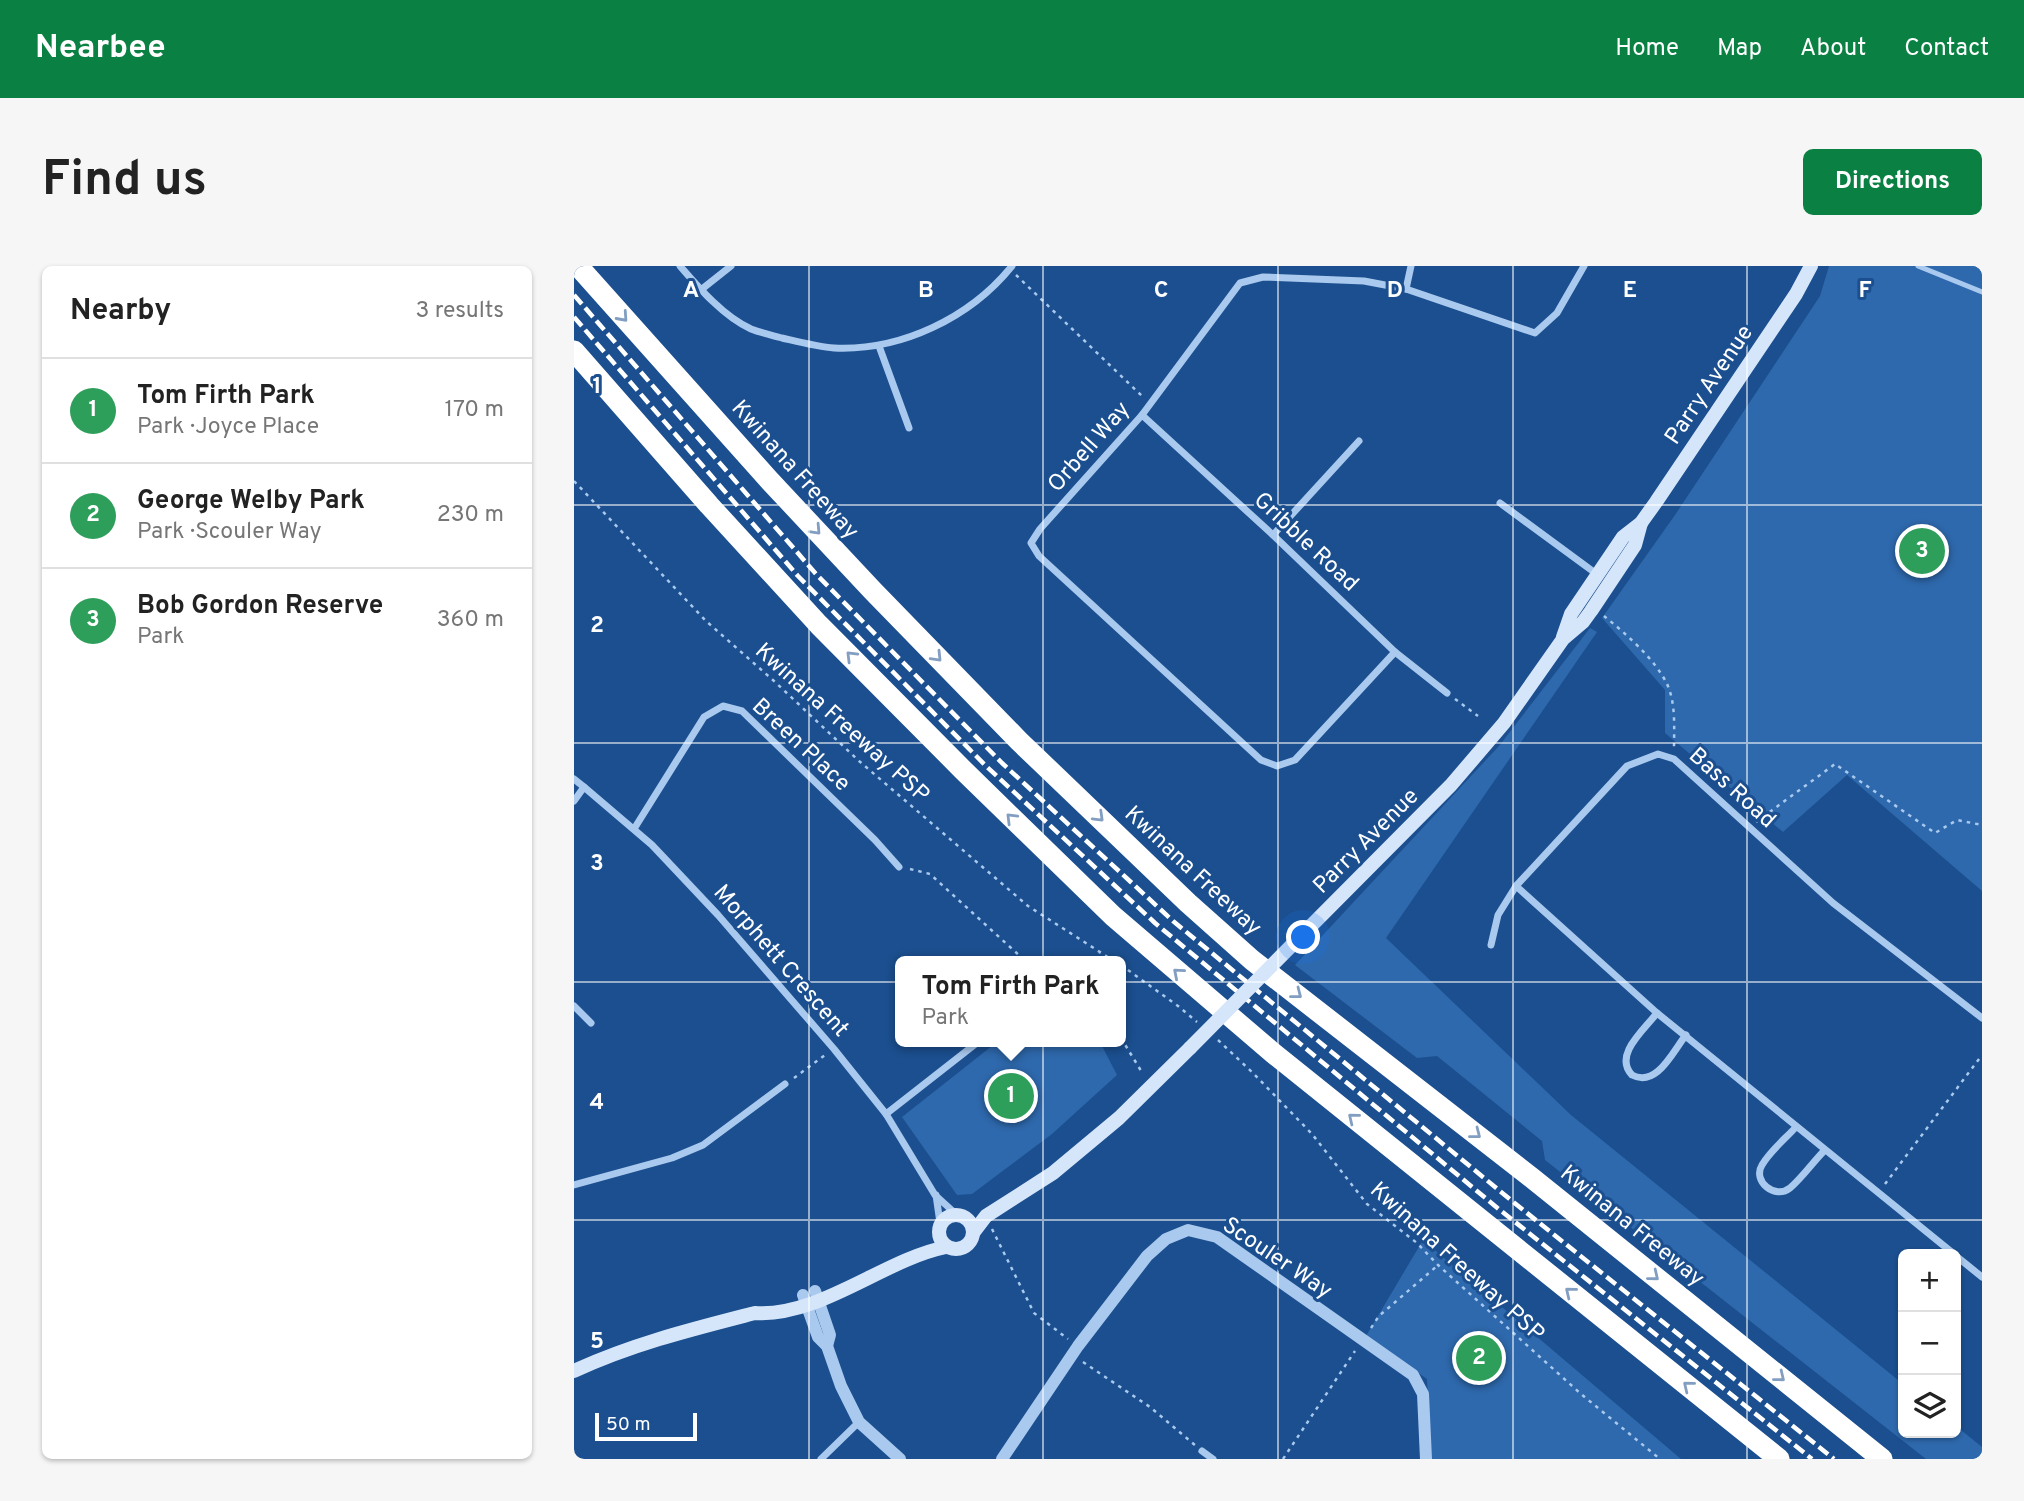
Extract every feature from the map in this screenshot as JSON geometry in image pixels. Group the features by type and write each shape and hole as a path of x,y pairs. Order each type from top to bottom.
{"highway":[{"name":"Kwinana Freeway","path":"578,266 769,481 873,591 1018,741 1188,903 1252,960 1532,1178 1882,1459"},
{"path":"574,351 819,625 963,771 1113,916 1273,1054 1779,1459"},
{"path":"574,360 610,393"}],"main road":[{"name":"Parry Avenue","path":"574,1371 606,1356 660,1338 755,1313 771,1314 810,1297 853,1287 866,1277 923,1252 946,1247 964,1247 986,1216 1054,1173 1119,1118 1451,785 1504,723 1563,639 1583,622 1591,611 1623,537 1641,523 1796,294 1810,267"},
{"name":"Parry Avenue","path":"1563,639 1571,614 1604,579"},
{"name":"Parry Avenue","path":"923,1252 947,1216 986,1216"},
{"path":"960,1216 971,1223 973,1233"},
{"path":"939,1228 946,1247"}],"street":[{"path":"680,266 725,311 751,329 834,348 879,346 910,338 944,323 978,299 1011,267"},
{"path":"702,289 731,266"},
{"path":"1406,289 1411,266"},
{"name":"Orbell Way","path":"1395,652 1295,760 1277,766 1261,760 1039,556 1031,543 1040,529 1142,415 1240,283 1263,277 1364,281 1406,289 1535,333 1557,313 1584,266"},
{"path":"879,346 909,428"},
{"name":"Gribble Road","path":"1142,415 1395,652 1447,693"},
{"path":"1273,535 1359,441"},
{"path":"1500,503 1604,579"},
{"name":"Breen Place","path":"634,829 704,717 723,706 742,711 875,840 899,867"},
{"name":"Bass Road","path":"1491,944 1498,915 1516,886 1627,766 1658,754 1674,759 1833,903 1982,1018"},
{"name":"Morphett Crescent","path":"574,779 652,845 718,915 834,1049 886,1114 936,1195 960,1216"},
{"path":"574,801 584,787"},
{"path":"1516,886 1657,1013 1947,1249"},
{"path":"574,1006 592,1023"},
{"path":"1657,1013 1626,1052 1625,1065 1632,1075 1644,1079 1656,1074 1686,1035"},
{"path":"886,1114 972,1047"},
{"path":"574,1185 672,1158 703,1145 785,1084"},
{"path":"1796,1127 1761,1165 1760,1177 1766,1188 1778,1192 1789,1188 1824,1150"},
{"name":"Morphett Crescent","path":"936,1195 939,1228"},
{"name":"Scouler Way","path":"1002,1459 1078,1346 1147,1256 1166,1239 1188,1230 1217,1237 1413,1375 1423,1394 1426,1459"},
{"path":"1961,1260 1982,1277"},
{"path":"810,1297 830,1335 827,1346 841,1386 859,1422 900,1459"},
{"path":"821,1459 859,1422"},
{"path":"1202,1451 1213,1459"}],"lane":[{"path":"1918,266 1982,292"}],"path":[{"path":"1011,267 1150,404"},
{"name":"Kwinana Freeway PSP","path":"574,481 706,621 859,761 1028,906 1105,956"},
{"path":"1591,611 1595,608 1641,650 1667,683 1672,702 1674,759"},
{"path":"1447,693 1478,716"},
{"path":"1749,828 1835,764 1935,833 1957,820 1982,825"},
{"path":"899,867 930,873 1020,956"},
{"path":"1126,969 1199,1024"},
{"name":"Kwinana Freeway PSP","path":"1209,1033 1253,1073 1312,1134 1367,1204 1417,1243 1581,1394 1660,1459"},
{"path":"1126,1046 1143,1074"},
{"path":"785,1084 834,1049"},
{"path":"1877,1193 1982,1055"},
{"path":"986,1216 1034,1313 1078,1346 1079,1360 1150,1407 1202,1451"},
{"path":"1283,1459 1379,1316 1438,1265"}],"shaded area":[{"path":"1829,266 1982,266 1982,891 1847,775 1783,832 1665,733 1665,690 1602,618 1675,515 1820,296"},
{"path":"1590,628 1597,632 1386,938 1571,1115 1898,1380 1898,1437 1545,1160 1542,1141 1437,1056 1417,1058 1295,965 1499,746"},
{"path":"991,1047 1103,1047 1117,1075 1052,1134 972,1194 957,1195 902,1117"},
{"path":"1423,1240 1681,1459 1431,1459 1427,1379 1366,1336"},
{"path":"1961,1430 1982,1447 1982,1459 1926,1459 1899,1438 1961,1438"}],"railway":[{"path":"574,295 816,574 1002,763 1173,921 1512,1201 1834,1459"},
{"path":"574,317 798,576 986,766 1155,923 1495,1206 1812,1459"}],"place":[{"name":"Bob Gordon Reserve","path":"1922,551"},
{"name":"Tom Firth Park","path":"1011,1096"},
{"name":"George Welby Park","path":"1479,1358"}]}
